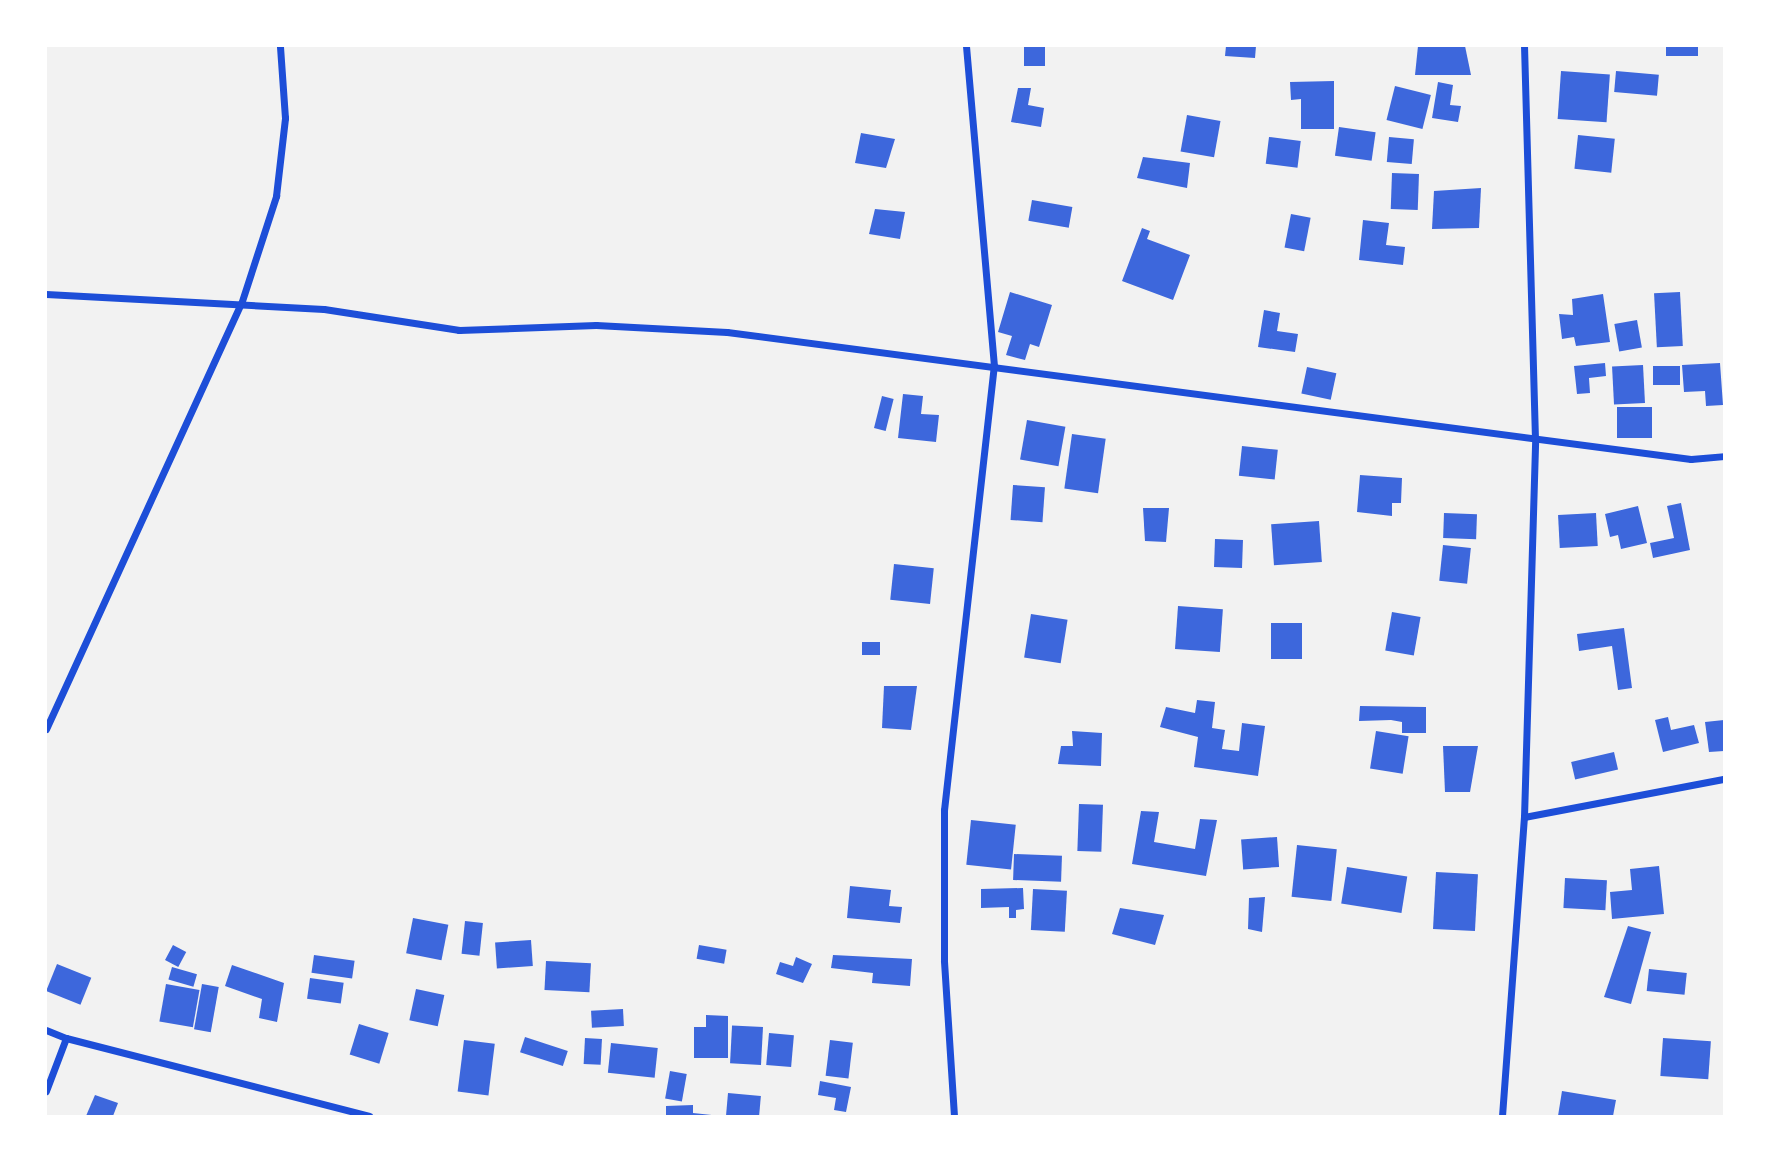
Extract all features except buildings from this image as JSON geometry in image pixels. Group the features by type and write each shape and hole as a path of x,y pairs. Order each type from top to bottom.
{"street":[{"path":"46,729 241,304 276,195 285,118 280,46"},
{"path":"954,1116 943,960 943,810 994,366 966,46"},
{"path":"1502,1116 1524,817 1535,439 1524,46"},
{"path":"46,294 324,309 459,330 596,325 727,332 1692,459 1724,456"},
{"path":"1524,817 1724,779"},
{"path":"46,1030 66,1038 369,1116"},
{"path":"46,1091 66,1038"}]}
